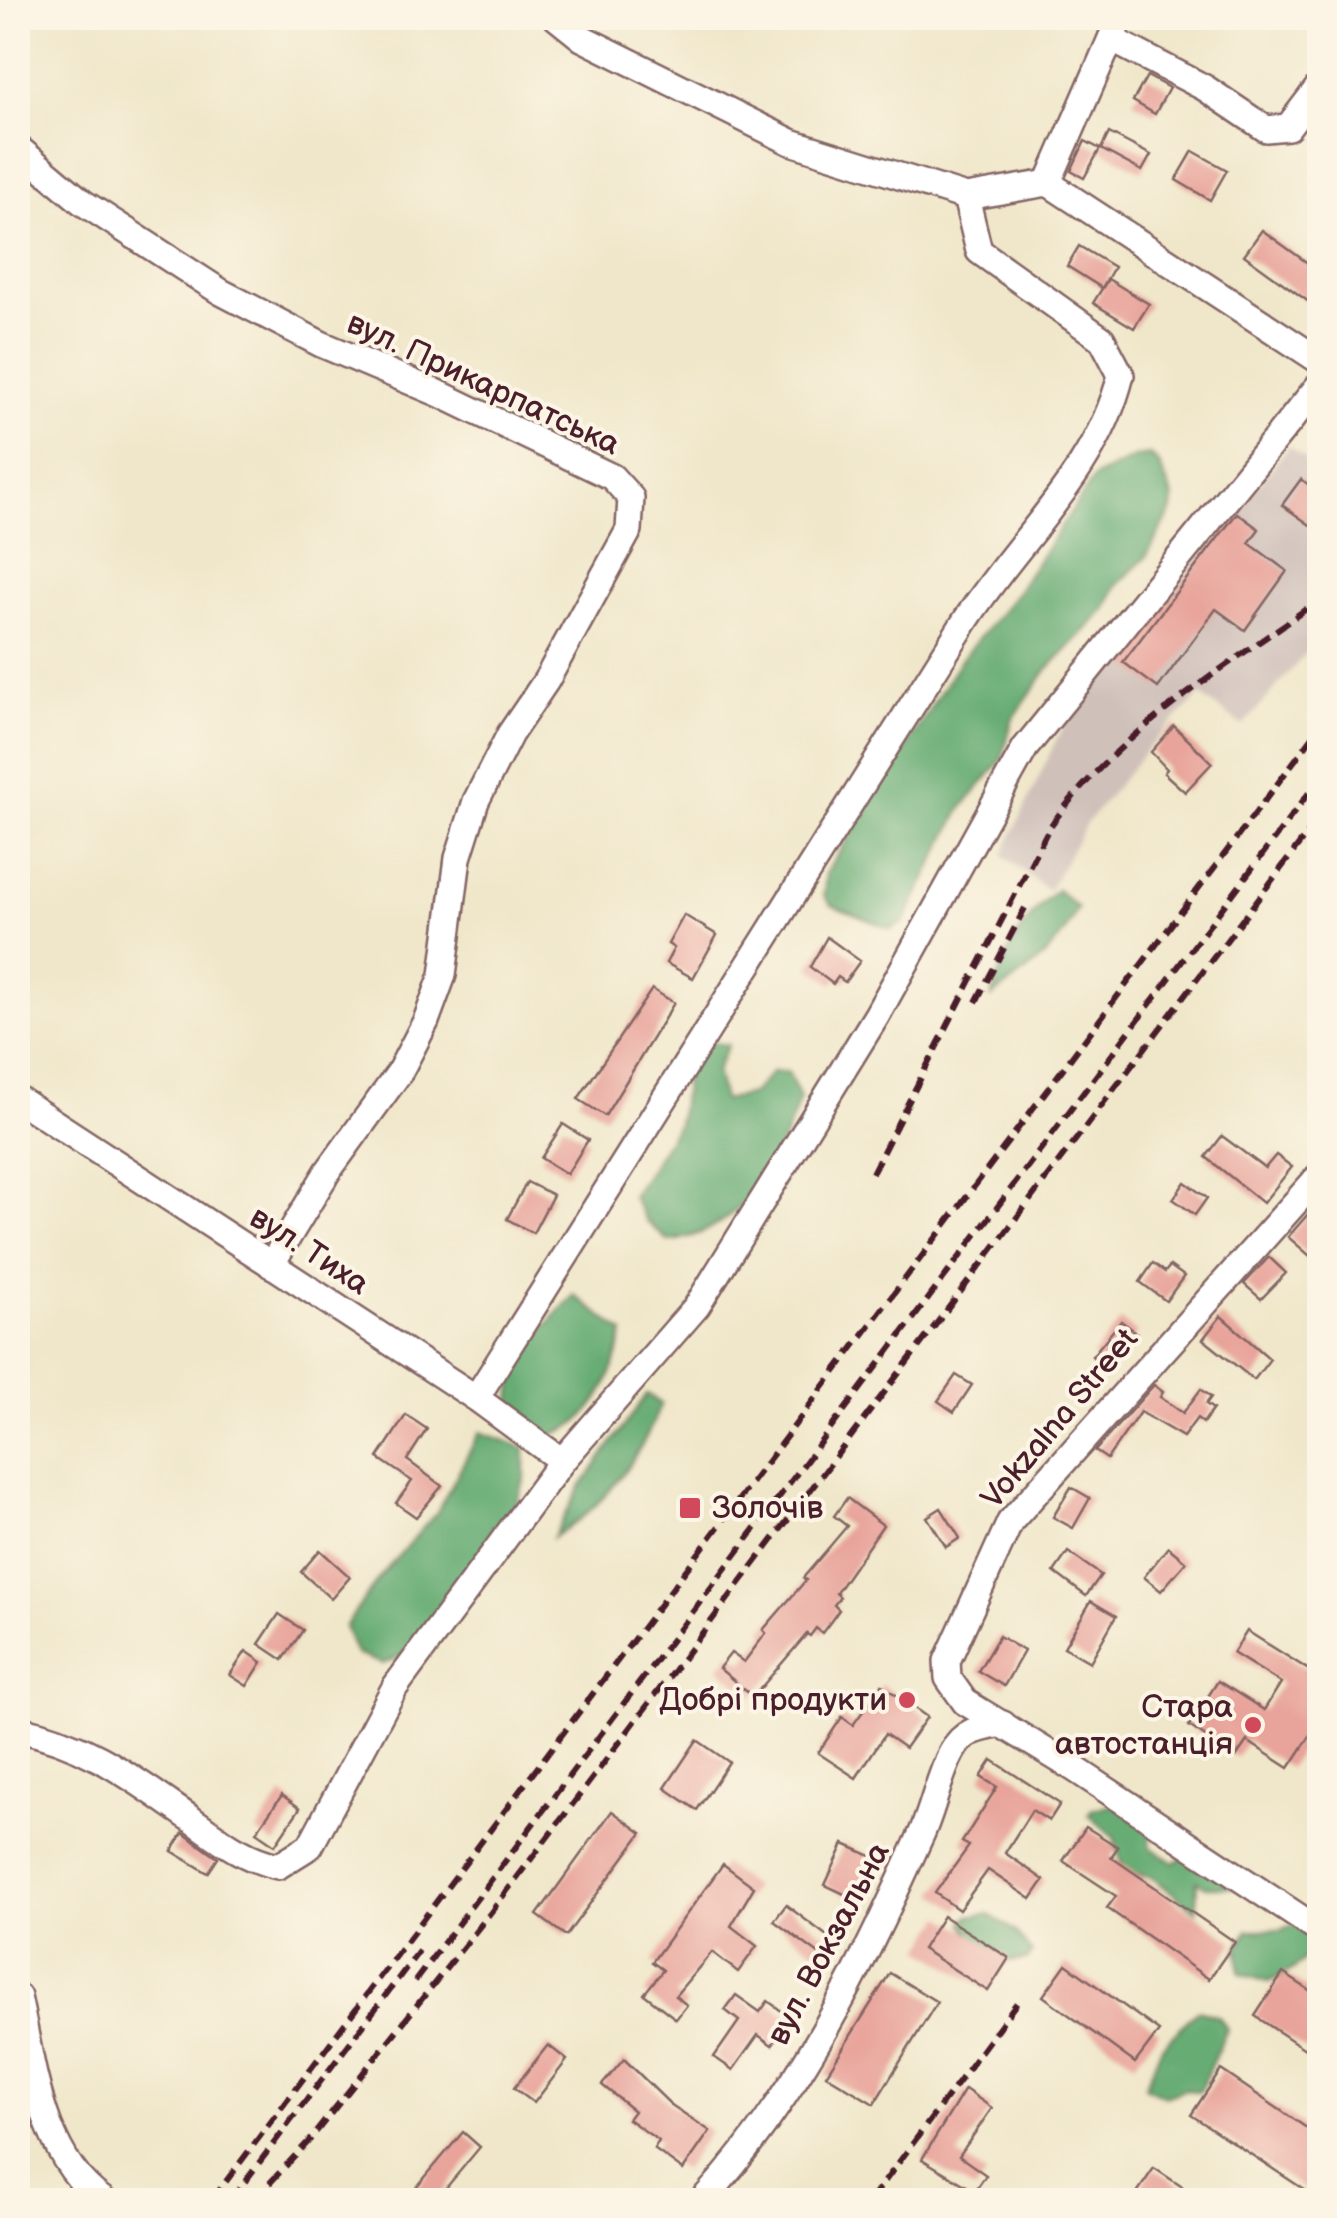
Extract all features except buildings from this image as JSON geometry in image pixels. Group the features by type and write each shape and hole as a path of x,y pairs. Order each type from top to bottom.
{"street":[{"path":"557,18 582,38 791,142 966,197 1048,183 1320,361"},
{"path":"1048,183 1116,28 1266,130 1288,126 1320,85"},
{"name":"вул. Прикарпатська","path":"18,148 82,202 222,292 321,344 440,394 612,477 631,498 630,530 546,680 510,734 476,800 458,858 443,975 399,1074 328,1172 271,1266"},
{"path":"476,1398 977,603 1097,442 1113,407 1120,375 1102,339 979,251 966,197"},
{"path":"18,1729 62,1738 108,1762 243,1856 278,1866 310,1846 327,1821 396,1687 562,1461 697,1306 716,1278 877,1014 1025,748 1320,384"},
{"name":"вул. Тиха","path":"18,1100 476,1398 562,1461"},
{"name":"Vokzalna Street","path":"1320,1175 1010,1522 947,1661 954,1692 1320,1932"},
{"name":"вул. Вокзальна","path":"703,2200 773,2116 818,2037 922,1833 953,1749 972,1730 1002,1724"},
{"path":"18,1997 52,2136 90,2198"}],"shaded area":[{"path":"1289,446 1319,468 1319,638 1243,726 1200,695 1146,750 1086,824 1048,891 1003,855 1057,738 1093,679 1163,591 1172,596 1232,509 1237,512"}],"green space":[{"path":"1150,455 1159,464 1173,498 1172,510 1146,557 1116,586 1105,610 1047,670 1012,720 1002,760 961,809 904,922 891,929 831,905 824,895 826,873 960,661 1014,596 1095,477 1136,457"},
{"path":"1057,890 1078,908 1070,924 1041,959 992,997 1016,938"},
{"path":"700,1041 728,1045 716,1071 723,1100 752,1094 772,1072 788,1072 800,1098 768,1170 736,1210 716,1225 668,1241 647,1222 632,1197 678,1124 687,1067"},
{"path":"574,1295 624,1333 596,1402 572,1426 536,1438 515,1415 513,1382 528,1350"},
{"path":"647,1394 661,1404 631,1462 604,1497 553,1537 581,1487"},
{"path":"480,1432 525,1448 525,1478 516,1506 461,1576 410,1652 383,1664 356,1654 345,1627 379,1578 437,1512"},
{"path":"1112,1804 1151,1823 1150,1847 1174,1863 1185,1855 1232,1887 1206,1887 1197,1881 1196,1911 1153,1878 1124,1871 1114,1837 1089,1815 1091,1810"},
{"path":"989,1914 1015,1931 1032,1953 1028,1959 998,1958 974,1940 964,1922 969,1916"},
{"path":"1298,1923 1309,1944 1304,1960 1268,1982 1240,1973 1238,1948 1248,1930 1280,1930"},
{"path":"1198,2010 1219,2017 1227,2029 1199,2092 1184,2089 1165,2096 1145,2086 1162,2046"}],"railway":[{"path":"872,1173 1049,828 1107,761 1140,731 1320,599"},
{"path":"212,2200 1320,727"},
{"path":"415,1981 1320,778"},
{"path":"254,2200 308,2142 491,1912 1320,817"},
{"path":"976,1002 1025,908"},
{"path":"231,2200 419,1951"},
{"path":"871,2200 1018,2001"}],"place":[{"name":"Золочів","path":"690,1508"},
{"name":"Добрі продукти","path":"907,1700"},
{"name":"Стара автостанція","path":"1253,1725"}]}
